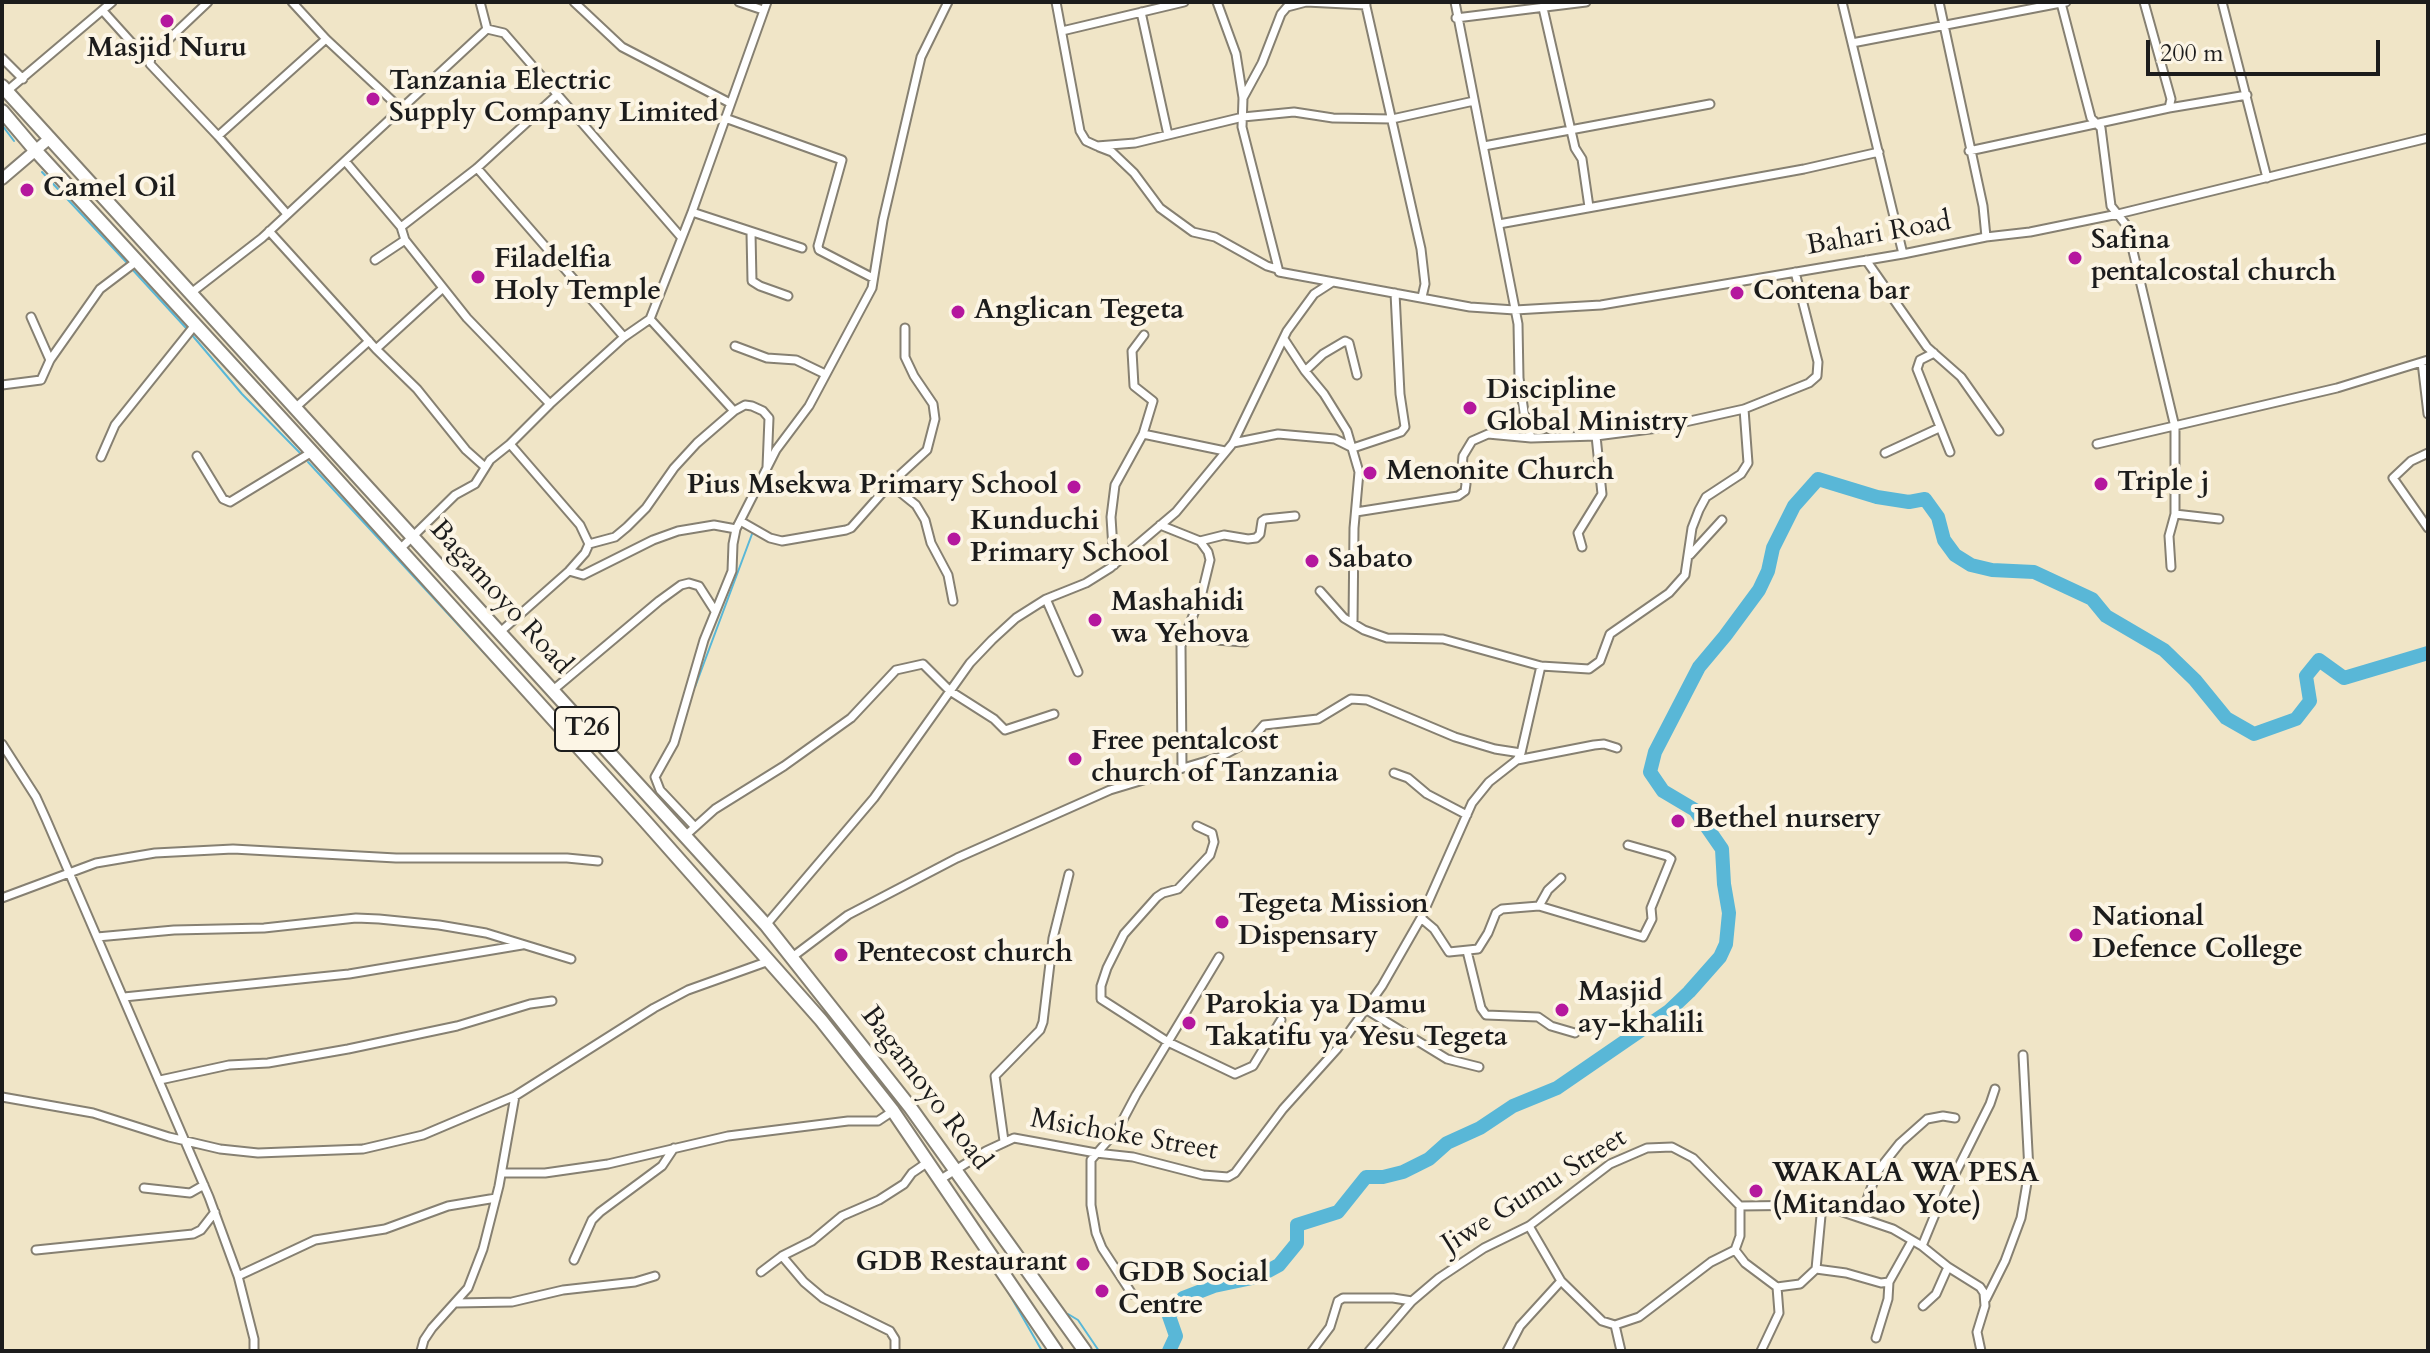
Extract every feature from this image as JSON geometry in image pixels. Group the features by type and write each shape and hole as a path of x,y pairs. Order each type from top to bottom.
{"highway":[{"name":"Bagamoyo Road","path":"5,88 552,691 689,831 874,1060 1085,1351"},
{"name":"Bagamoyo Road","path":"2,111 821,1020 893,1111 1056,1351"}],"main road":[{"path":"2,179 50,138"}],"street":[{"path":"5,88 23,79 112,2"},
{"path":"149,62 151,56 208,2"},
{"path":"292,2 326,39 401,109"},
{"path":"480,2 487,29"},
{"path":"574,2 622,47 730,103"},
{"path":"399,550 455,495 475,484 485,467 550,404 624,337 650,319 692,212 765,6 739,2"},
{"path":"948,2 921,57 883,220 872,288 809,406 776,450 739,526 733,544 732,571 715,611 674,743 655,777 660,790 689,831 739,792 784,766 851,718 896,670 923,664 950,691 994,719 1005,730 1054,714"},
{"path":"1056,2 1080,131 1086,141 1097,146 1135,143 1243,117 1294,112 1333,118 1392,119 1474,101"},
{"path":"1062,31 1184,2"},
{"path":"1217,2 1232,39 1243,98 1242,127 1277,269"},
{"path":"1243,98 1287,7 1306,2 1366,4 1421,249 1425,284 1422,297"},
{"path":"1455,2 1515,310 1522,400 1531,438"},
{"path":"1456,18 1586,2"},
{"path":"1842,2 1903,254"},
{"path":"1939,2 1983,206 1986,237"},
{"path":"2144,2 2171,99 2169,108"},
{"path":"2222,2 2267,178"},
{"path":"1852,43 2064,3 2091,118 2101,128 2111,206 2127,226 2175,427 2175,514 2169,536 2171,567"},
{"path":"1543,8 1570,130 1582,159 1589,207"},
{"path":"103,11 287,214"},
{"path":"1141,12 1168,135"},
{"path":"487,29 504,33 681,237"},
{"path":"191,293 269,231 487,29"},
{"path":"218,136 326,39"},
{"path":"2,58 23,79"},
{"path":"401,227 477,168 557,95"},
{"path":"1969,151 2169,108 2247,95"},
{"path":"1484,146 1710,104"},
{"path":"725,118 842,160 819,250 873,278"},
{"name":"Bahari Road","path":"1097,146 1112,152 1134,173 1160,208 1193,232 1215,237 1286,275 1470,307 1515,310 1601,305 1986,237 2030,232 2118,214 2428,138"},
{"path":"1499,224 1804,169 1879,152"},
{"path":"345,161 401,227 405,240 467,318 550,404"},
{"path":"477,168 624,337"},
{"path":"692,212 802,248"},
{"path":"269,231 376,349 417,389 466,450 485,467"},
{"path":"751,233 752,281 788,296"},
{"path":"375,260 405,240"},
{"path":"1866,260 1927,347 1961,377 1999,431"},
{"path":"2,385 41,380 50,360 100,289 137,261"},
{"path":"1356,512 1458,496 1465,491 1466,484 1463,456 1472,441 1488,434 1531,438 1596,436 1658,428 1744,409 1809,383 1817,376 1818,362 1795,272"},
{"path":"766,925 874,798 970,663 992,640 1016,618 1046,599 1086,583 1114,565 1176,512 1233,443 1287,331 1314,294 1331,283"},
{"path":"376,349 443,288"},
{"path":"1233,443 1278,434 1335,439 1353,448 1404,429 1395,293"},
{"path":"31,317 50,360"},
{"path":"650,319 734,411"},
{"path":"101,457 115,425 195,325"},
{"path":"569,571 583,575 653,540 678,531 714,525 739,526 782,541 846,530 927,450 935,419 933,404 905,357 905,328"},
{"path":"1114,565 1111,517 1115,485 1143,434 1153,401 1134,386 1132,351 1144,335"},
{"path":"1284,339 1347,431 1359,472 1353,623"},
{"path":"295,408 369,341"},
{"path":"1305,371 1323,354 1345,341 1349,343 1357,375"},
{"path":"735,346 757,355 796,360 825,374"},
{"path":"1934,353 1920,360 1917,369 1950,452"},
{"path":"2097,444 2337,388 2425,361 2428,414"},
{"path":"589,544 615,537 627,527 646,508 674,468 697,443 745,405 763,411 769,418 767,470"},
{"path":"1320,591 1344,618 1387,638 1443,639 1541,666 1580,670 1596,665 1610,634 1669,593 1685,575 1692,528 1706,497 1741,474 1748,463 1744,409"},
{"path":"1885,453 1939,428"},
{"path":"1143,434 1225,451"},
{"path":"1582,547 1578,533 1602,494 1596,436"},
{"path":"499,633 569,571 589,544 580,525 510,444"},
{"path":"197,456 223,499 230,502 312,452"},
{"path":"2428,453 2411,461 2393,478 2428,528"},
{"path":"890,484 916,505 925,520 931,543 948,575 953,601"},
{"path":"2175,514 2219,519"},
{"path":"1200,541 1224,535 1256,538 1265,519 1295,516"},
{"path":"1689,556 1722,520"},
{"path":"1160,525 1200,541 1210,560 1180,661 1182,767"},
{"path":"552,691 681,585 689,583 699,586 715,611"},
{"path":"1046,599 1078,672"},
{"path":"1187,630 1215,640 1245,642"},
{"path":"1519,756 1541,666"},
{"path":"791,958 848,915 957,858 1110,790 1182,767 1203,764 1238,750 1264,725 1318,719 1345,701 1367,700 1455,737 1519,756 1604,744 1617,748"},
{"path":"2,744 36,797 204,1185 238,1276 254,1339 254,1351"},
{"name":"Msichoke Street","path":"941,1179 1004,1141 1023,1139 1133,1157 1203,1175 1228,1177 1239,1168 1283,1109 1367,1010 1421,918 1478,794 1519,756"},
{"path":"1394,773 1408,778 1427,794 1467,815"},
{"path":"1197,826 1205,827 1212,833 1214,842 1210,855 1187,882 1157,897 1124,934 1101,986 1101,999 1168,1042 1235,1074 1253,1066 1281,1020"},
{"path":"1421,918 1434,929 1449,952 1474,951 1483,944 1492,919 1502,909 1539,906 1643,937 1671,859 1628,845"},
{"path":"2,898 96,863 144,855 233,849 396,858 598,861"},
{"path":"1004,1141 995,1076 1040,1030 1043,1022 1051,951 1069,874"},
{"path":"1539,906 1548,890 1561,878"},
{"path":"97,937 379,919 454,927 571,959"},
{"path":"124,997 349,974 525,944"},
{"path":"1467,951 1481,1008 1486,1015 1538,1017 1551,1026 1575,1033"},
{"path":"1132,1294 1102,1248 1096,1233 1091,1205 1090,1168 1096,1153 1109,1143 1118,1129 1219,957"},
{"path":"2,1097 93,1113 186,1142 258,1153 363,1149 423,1135 515,1096 654,1008 688,990 769,961"},
{"path":"160,1080 229,1065 268,1063 348,1049 457,1026 530,1004 552,1001"},
{"path":"1367,1010 1447,1059 1479,1067"},
{"path":"1981,1351 1977,1332 1986,1299 2021,1218 2029,1171 2023,1055"},
{"path":"1922,1246 1995,1089"},
{"path":"421,1351 432,1328 468,1288 483,1249 502,1173 515,1096"},
{"path":"502,1173 534,1174 580,1169 714,1138 815,1124 878,1121 893,1111"},
{"path":"1861,1216 1877,1172 1900,1143 1927,1119 1943,1116 1955,1118"},
{"name":"Jiwe Gumu Street","path":"1369,1351 1412,1301 1439,1278 1484,1248 1529,1226 1610,1164 1647,1148 1672,1147 1693,1158 1740,1206"},
{"path":"574,1260 587,1230 600,1212 662,1166 674,1148"},
{"path":"761,1272 782,1256 812,1241 842,1216 879,1200 904,1184 912,1173 929,1162"},
{"path":"144,1188 190,1193 204,1185"},
{"path":"238,1276 315,1240 385,1229 448,1206 496,1198"},
{"path":"1529,1226 1561,1281 1602,1321 1615,1325 1639,1317 1711,1262 1735,1250 1740,1236 1740,1206 1822,1205 1861,1216 1893,1229 1922,1246 1980,1287 1986,1299"},
{"path":"1735,1250 1745,1263 1777,1287 1800,1284 1816,1269 1822,1205"},
{"path":"36,1250 193,1234 201,1230 215,1212"},
{"path":"1876,1338 1888,1299 1889,1282 1912,1241"},
{"path":"782,1256 804,1282 823,1298 890,1331 895,1339 895,1351"},
{"path":"1923,1306 1936,1294 1948,1267"},
{"path":"1816,1269 1889,1282"},
{"path":"456,1303 512,1302 563,1290 635,1282 655,1276"},
{"path":"1507,1351 1520,1326 1561,1281"},
{"path":"1761,1351 1779,1313 1777,1287"},
{"path":"1312,1351 1330,1327 1338,1301 1343,1298 1412,1301"},
{"path":"1615,1325 1621,1351"}],"waterway":[{"path":"2,125 14,141"},
{"path":"42,172 128,264"},
{"path":"131,268 186,328"},
{"path":"192,335 242,394 301,454"},
{"path":"308,462 535,708"},
{"path":"1169,1351 1176,1336 1169,1316 1183,1298 1214,1286 1257,1277 1279,1265 1297,1243 1297,1225 1338,1212 1366,1177 1403,1172 1513,1106 1557,1088 1669,1011 1720,957 1726,944 1729,913 1722,849 1695,810 1663,791 1650,772 1655,752 1699,667 1759,590 1768,571 1773,548 1794,506 1818,479 1877,497 1909,502 1925,499 1938,517 1944,540 1955,555 1971,565 1992,570 2034,572 2092,599 2106,616 2164,650 2195,680 2226,718 2254,734 2296,719 2310,701 2306,676 2319,660 2344,678 2428,653"},
{"path":"695,687 752,534"},
{"path":"1003,1283 1042,1351"},
{"path":"1068,1314 1078,1320 1099,1351"}],"place":[{"name":"Masjid Nuru","path":"167,21"},
{"name":"Tanzania Electric Supply Company Limited","path":"373,99"},
{"name":"Camel Oil","path":"27,190"},
{"name":"Safina pentalcostal church","path":"2075,258"},
{"name":"Filadelfia Holy Temple","path":"478,277"},
{"name":"Contena bar","path":"1737,293"},
{"name":"Anglican Tegeta","path":"958,312"},
{"name":"Discipline Global Ministry","path":"1470,408"},
{"name":"Menonite Church","path":"1370,473"},
{"name":"Triple j","path":"2101,484"},
{"name":"Pius Msekwa Primary School","path":"1074,487"},
{"name":"Kunduchi Primary School","path":"954,539"},
{"name":"Sabato","path":"1312,561"},
{"name":"Mashahidi wa Yehova","path":"1095,620"},
{"name":"Free pentalcost church of Tanzania","path":"1075,759"},
{"name":"Bethel nursery","path":"1678,821"},
{"name":"Tegeta Mission Dispensary","path":"1222,922"},
{"name":"National Defence College","path":"2076,935"},
{"name":"Pentecost church","path":"841,955"},
{"name":"Masjid ay-khalili","path":"1562,1010"},
{"name":"Parokia ya Damu Takatifu ya Yesu Tegeta","path":"1189,1023"},
{"name":"WAKALA WA PESA (Mitandao Yote)","path":"1756,1191"},
{"name":"GDB Restaurant","path":"1083,1264"},
{"name":"GDB Social Centre","path":"1102,1291"}]}
